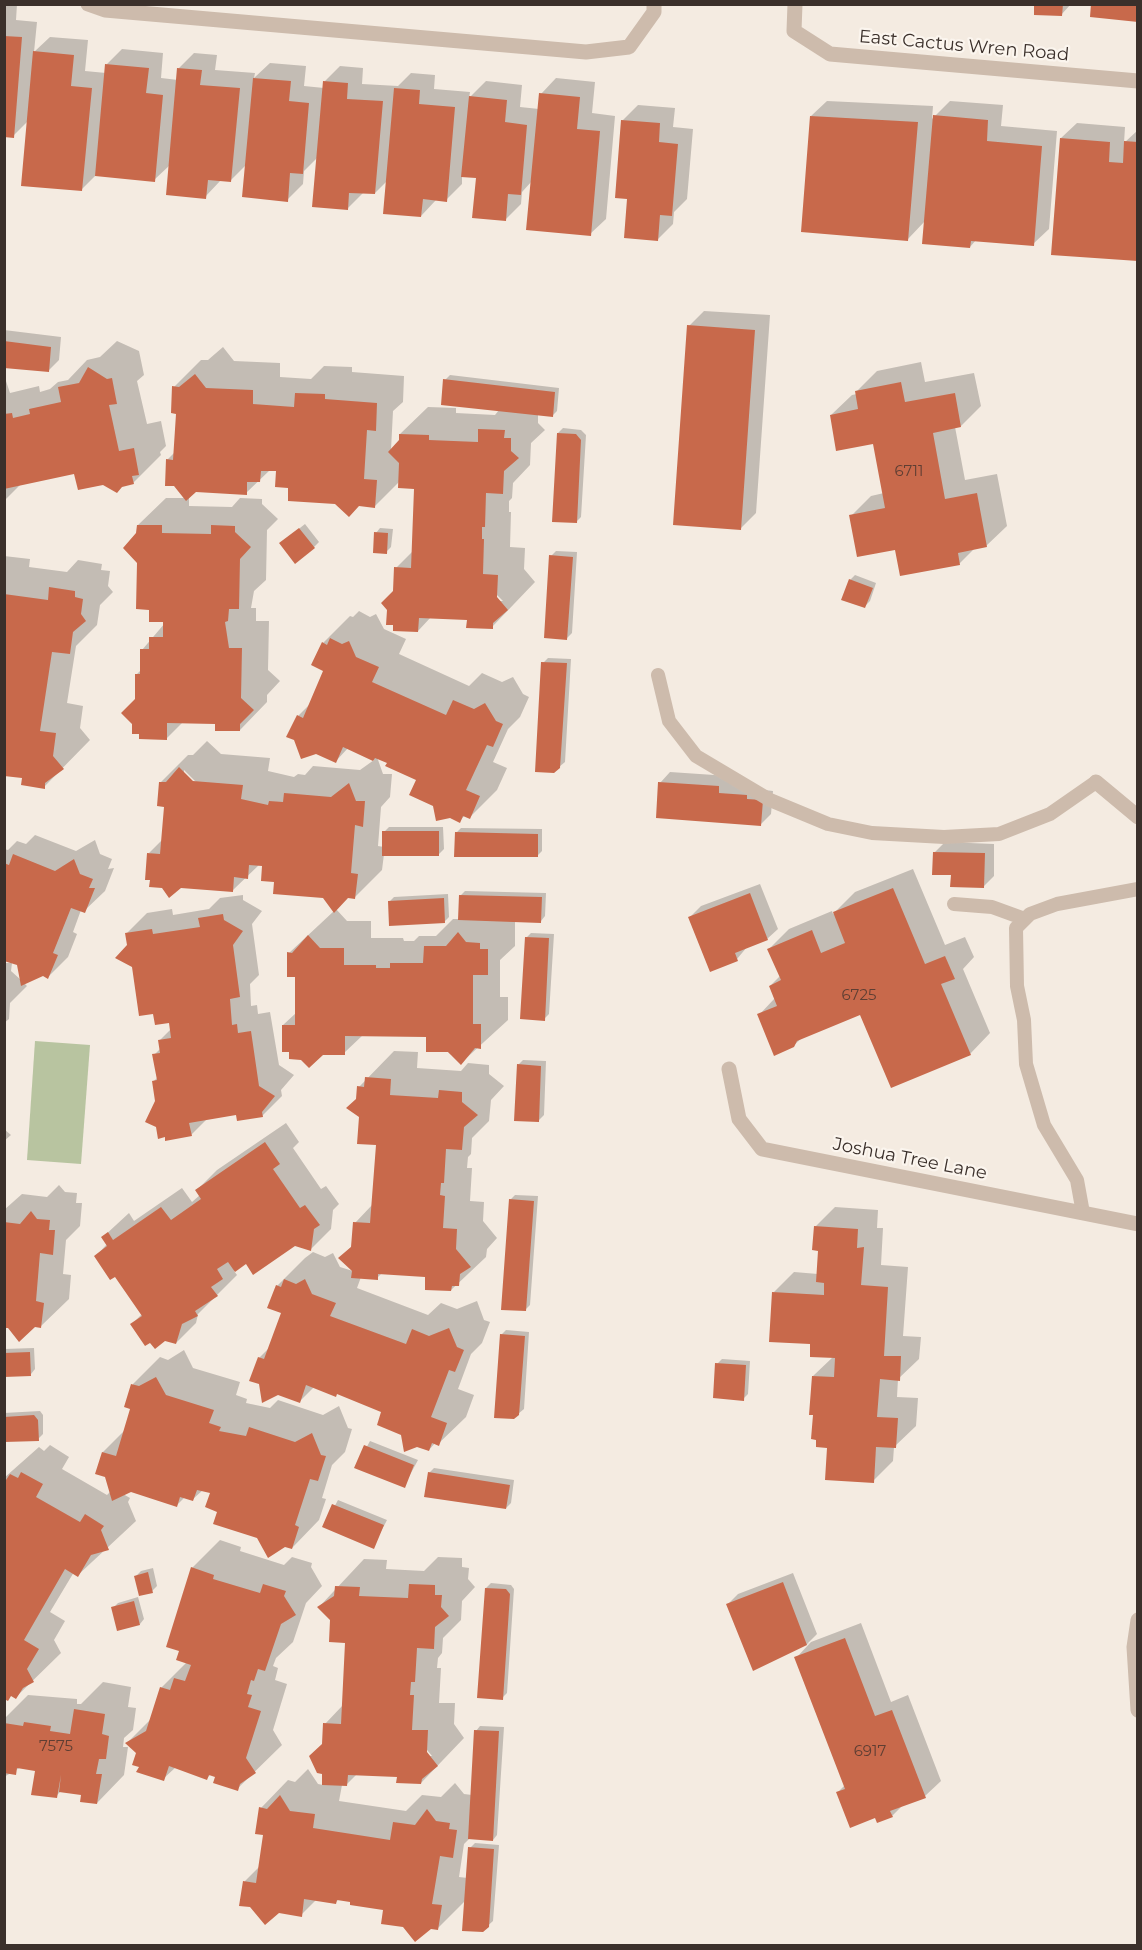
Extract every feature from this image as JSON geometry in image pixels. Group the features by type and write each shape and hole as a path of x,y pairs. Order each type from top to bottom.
{"street":[{"path":"88,4 105,10 575,51 629,47 654,12 654,4"},
{"name":"East Cactus Wren Road","path":"795,4 794,31 831,54 1137,81"},
{"path":"1096,782 1137,817"},
{"name":"Joshua Tree Lane","path":"729,1069 739,1119 762,1149 1137,1224"},
{"path":"1137,1620 1134,1647 1137,1710"}],"lane":[{"path":"658,675 669,721 696,756 770,800 828,824 882,834 944,837 999,834 1050,814 1096,782"},
{"path":"1083,1213 1077,1180 1044,1125 1026,1064 1024,1020 1015,955 1016,928 1030,914 1057,904 1137,889"},
{"path":"954,904 992,907 1025,919"}],"green space":[{"path":"35,1041 90,1045 81,1164 27,1160"}],"building":[{"path":"1034,4 1063,4 1062,16 1034,15"},
{"path":"1091,4 1138,4 1138,22 1090,17"},
{"path":"4,36 22,37 14,138 4,137"},
{"path":"33,51 74,55 71,86 92,88 82,191 21,186"},
{"path":"105,64 149,68 146,93 163,95 155,182 95,176"},
{"path":"177,68 202,70 200,85 240,88 231,182 208,180 206,199 166,195"},
{"path":"253,78 291,81 289,101 309,103 303,174 290,173 288,202 242,197"},
{"path":"323,81 348,83 347,99 383,101 375,194 349,193 348,210 312,207"},
{"path":"394,88 420,90 419,104 455,107 447,202 423,199 421,217 383,214"},
{"path":"539,93 580,97 577,129 600,131 591,236 526,230"},
{"path":"469,96 507,100 505,122 527,125 521,195 508,194 506,221 472,218 476,178 461,177"},
{"path":"933,115 988,120 987,141 1042,146 1034,246 971,241 970,248 922,244"},
{"path":"810,116 918,122 908,241 801,232"},
{"path":"621,120 660,123 659,142 678,144 672,216 660,215 658,241 624,238 627,199 615,198"},
{"path":"1060,138 1110,142 1109,162 1123,163 1124,141 1138,142 1138,261 1051,255"},
{"path":"687,325 755,330 741,530 673,525"},
{"path":"4,341 51,347 49,372 4,368"},
{"path":"88,367 107,379 112,378 117,404 109,405 119,451 134,448 139,475 132,476 134,484 122,487 117,493 103,485 78,490 74,474 4,489 4,414 12,413 13,418 30,414 29,409 61,402 58,387 79,383"},
{"path":"195,374 206,388 253,390 253,404 294,407 295,393 325,394 325,399 377,403 376,431 367,430 364,479 377,480 375,508 359,506 349,517 335,504 288,501 288,488 275,487 276,471 261,471 260,482 247,482 247,495 196,492 186,501 174,486 165,486 166,459 173,460 176,414 171,413 172,386 179,387"},
{"path":"443,379 555,392 553,417 441,405"},
{"path":"901,382 905,402 955,393 961,427 933,433 945,499 977,493 987,547 958,553 960,565 900,576 895,550 857,557 849,515 885,508 873,444 836,451 830,415 858,409 855,391"},
{"path":"478,429 505,430 504,438 511,438 511,451 519,458 504,471 503,494 486,493 485,527 482,527 483,574 498,575 497,597 508,610 493,623 493,629 466,628 467,620 419,618 418,632 393,631 393,625 386,625 387,610 381,603 393,591 394,567 411,568 414,489 398,488 399,463 388,452 399,440 399,434 429,435 429,440 478,442"},
{"path":"557,433 576,434 581,440 577,523 552,522"},
{"path":"137,525 162,525 162,533 211,534 211,525 235,526 235,532 251,547 240,559 239,609 229,609 228,621 225,622 229,648 242,648 241,698 254,710 240,724 240,731 215,731 215,724 167,723 167,740 139,739 139,734 132,734 132,724 121,713 135,699 135,674 140,674 140,649 149,649 149,637 163,637 163,622 149,622 149,610 136,609 137,563 123,548 136,533"},
{"path":"299,528 315,548 295,564 279,543"},
{"path":"374,532 388,533 387,554 373,553"},
{"path":"549,555 573,557 567,640 544,638"},
{"path":"849,579 873,588 865,608 841,600"},
{"path":"49,587 75,591 75,597 83,599 81,614 86,621 73,632 70,654 52,652 40,731 56,733 53,756 64,769 45,783 45,789 21,785 22,778 4,776 4,594 48,600"},
{"path":"330,638 342,644 349,641 356,657 379,667 372,682 446,715 453,700 474,709 485,703 496,721 503,724 493,747 487,745 466,790 480,796 470,819 463,816 460,823 450,818 436,821 433,806 409,795 416,780 385,766 387,763 375,758 373,761 343,747 336,763 316,754 301,759 294,740 286,737 297,715 303,718 323,671 311,665 322,642 327,645"},
{"path":"541,662 567,663 560,768 554,773 535,772"},
{"path":"179,767 193,781 243,785 241,799 268,805 269,801 283,802 284,793 331,797 349,783 356,801 365,801 363,827 355,825 351,873 358,874 355,899 348,898 334,913 323,898 273,894 274,882 261,881 262,866 249,865 248,879 234,877 233,892 181,888 169,898 162,888 149,887 150,880 145,880 147,853 160,854 164,807 157,806 159,782 166,782"},
{"path":"658,782 719,786 719,793 747,795 747,799 763,800 761,826 656,818"},
{"path":"382,831 439,831 439,856 382,856"},
{"path":"455,832 538,834 538,857 454,857"},
{"path":"933,852 985,853 984,888 950,887 951,875 932,875"},
{"path":"13,854 55,871 74,859 80,874 93,879 89,888 95,888 85,913 71,908 53,953 58,955 48,979 43,976 21,986 17,965 4,961 4,863 9,865"},
{"path":"893,888 925,964 945,956 955,979 941,984 971,1055 891,1088 860,1015 797,1041 794,1047 774,1056 757,1014 777,1006 769,986 781,980 767,949 812,930 821,953 845,943 833,912"},
{"path":"750,893 768,940 735,953 738,961 710,972 688,917"},
{"path":"459,895 542,897 541,923 458,920"},
{"path":"444,898 445,923 389,926 388,901"},
{"path":"223,914 224,920 243,931 233,945 240,997 230,999 232,1025 237,1024 238,1033 251,1031 259,1086 275,1096 262,1112 263,1117 237,1121 236,1115 189,1123 192,1136 165,1141 165,1137 158,1139 156,1127 145,1122 155,1101 152,1081 157,1080 152,1054 160,1053 158,1040 171,1038 169,1023 155,1025 153,1014 139,1016 132,967 115,958 127,945 125,933 152,929 153,934 200,927 198,918"},
{"path":"458,932 466,942 480,943 480,949 488,949 488,975 473,975 473,1024 481,1024 481,1049 475,1048 461,1065 448,1052 426,1052 426,1037 345,1036 345,1055 323,1055 309,1068 301,1060 289,1059 289,1052 282,1052 282,1025 295,1025 295,977 287,977 287,952 292,953 308,935 320,948 344,948 344,965 376,965 376,968 390,968 390,963 423,963 424,946 446,946"},
{"path":"525,937 549,938 545,1021 520,1019"},
{"path":"517,1064 541,1066 539,1122 514,1121"},
{"path":"365,1077 391,1079 390,1095 438,1098 439,1090 462,1092 462,1102 478,1115 464,1127 462,1150 446,1149 444,1183 441,1183 440,1195 445,1196 443,1228 457,1229 456,1249 471,1267 460,1274 459,1286 452,1286 451,1291 425,1290 425,1277 378,1274 378,1280 351,1278 352,1271 338,1258 351,1247 353,1222 370,1223 376,1145 357,1144 359,1117 346,1108 356,1099 357,1086 364,1087"},
{"path":"265,1142 280,1164 273,1169 300,1208 305,1205 320,1225 314,1229 311,1251 295,1246 253,1275 246,1264 235,1272 228,1262 217,1269 223,1279 211,1287 218,1296 195,1311 198,1316 182,1324 176,1344 165,1341 155,1349 150,1343 145,1346 130,1324 142,1316 115,1277 110,1280 94,1256 107,1246 101,1237 108,1232 113,1240 161,1207 171,1220 201,1199 195,1190"},
{"path":"509,1199 534,1201 526,1311 501,1310"},
{"path":"31,1211 37,1219 50,1220 49,1230 55,1230 53,1255 40,1253 36,1301 44,1303 41,1328 35,1327 19,1342 8,1328 4,1328 4,1222 20,1224"},
{"path":"814,1226 858,1229 857,1248 864,1247 861,1285 888,1287 884,1356 901,1356 900,1381 880,1379 877,1417 898,1418 896,1448 876,1447 874,1483 825,1480 827,1448 816,1447 816,1440 811,1439 813,1415 809,1415 812,1376 834,1377 835,1358 810,1357 810,1344 769,1342 772,1292 824,1295 824,1283 816,1282 818,1251 812,1250"},
{"path":"284,1279 296,1284 305,1279 312,1294 336,1303 330,1316 406,1344 412,1329 429,1336 449,1328 457,1347 464,1350 455,1372 449,1370 431,1417 447,1423 439,1446 432,1443 429,1451 417,1447 404,1452 401,1435 377,1425 381,1412 337,1394 336,1397 306,1385 300,1403 278,1395 262,1403 259,1384 249,1381 258,1357 264,1359 281,1313 267,1308 276,1285 281,1287"},
{"path":"500,1334 525,1336 519,1415 514,1419 494,1418"},
{"path":"30,1352 31,1376 4,1377 4,1353"},
{"path":"715,1363 746,1365 744,1401 713,1398"},
{"path":"156,1377 166,1395 214,1410 209,1423 221,1427 219,1431 246,1436 249,1427 295,1442 312,1433 321,1455 326,1456 318,1481 310,1479 295,1525 299,1527 292,1549 285,1547 268,1558 257,1538 213,1524 217,1512 205,1507 210,1493 197,1490 193,1501 180,1497 177,1507 131,1492 112,1501 105,1477 95,1474 102,1452 116,1456 130,1409 124,1407 131,1384 139,1386"},
{"path":"34,1415 38,1420 39,1441 4,1442 4,1417"},
{"path":"364,1445 414,1465 405,1488 354,1468"},
{"path":"21,1472 43,1484 36,1497 80,1522 85,1514 104,1526 101,1530 109,1550 91,1555 78,1577 65,1569 24,1640 39,1649 27,1669 34,1682 23,1688 16,1699 11,1696 8,1701 4,1699 4,1483 10,1474 18,1478"},
{"path":"428,1472 510,1485 506,1509 424,1497"},
{"path":"332,1504 384,1525 374,1549 322,1527"},
{"path":"191,1567 214,1575 213,1579 260,1593 263,1584 286,1591 284,1596 296,1615 281,1624 265,1671 258,1669 254,1681 251,1680 247,1694 252,1695 248,1707 261,1711 246,1758 256,1773 240,1784 238,1791 213,1783 215,1777 209,1775 207,1780 169,1766 164,1781 136,1772 139,1767 132,1765 136,1753 125,1743 146,1731 160,1687 170,1690 174,1678 185,1681 191,1665 176,1660 179,1651 166,1647"},
{"path":"148,1572 153,1593 139,1596 134,1576"},
{"path":"783,1582 807,1645 753,1671 726,1604"},
{"path":"409,1584 435,1585 435,1595 442,1595 441,1607 449,1616 435,1627 434,1649 417,1648 415,1682 411,1682 410,1695 414,1695 412,1730 428,1730 427,1752 438,1766 422,1779 421,1784 396,1783 397,1777 348,1775 347,1786 322,1785 322,1774 317,1773 309,1756 322,1744 323,1723 341,1724 345,1643 329,1642 330,1620 317,1607 334,1596 335,1586 360,1587 359,1596 408,1598"},
{"path":"485,1588 506,1589 510,1594 503,1700 477,1698"},
{"path":"134,1601 140,1625 117,1631 111,1607"},
{"path":"845,1638 875,1716 892,1710 926,1798 890,1811 893,1817 877,1823 875,1818 850,1828 836,1792 845,1789 794,1657"},
{"path":"74,1709 105,1714 102,1734 109,1736 106,1759 99,1759 96,1774 102,1774 97,1804 80,1802 81,1795 59,1792 61,1775 57,1798 31,1795 35,1771 17,1768 16,1775 4,1773 4,1723 23,1726 24,1722 51,1726 50,1731 70,1734"},
{"path":"474,1730 499,1731 493,1841 468,1839"},
{"path":"280,1795 290,1811 315,1814 313,1828 390,1840 393,1822 415,1825 427,1809 436,1821 450,1823 449,1829 457,1830 453,1858 440,1856 432,1904 442,1905 438,1930 431,1929 415,1942 403,1927 381,1924 383,1910 350,1905 350,1902 337,1900 336,1904 304,1899 302,1917 279,1913 265,1925 250,1907 239,1906 243,1881 256,1883 263,1835 255,1834 259,1807 267,1809"},
{"path":"468,1847 494,1849 489,1927 483,1932 462,1931"}]}
